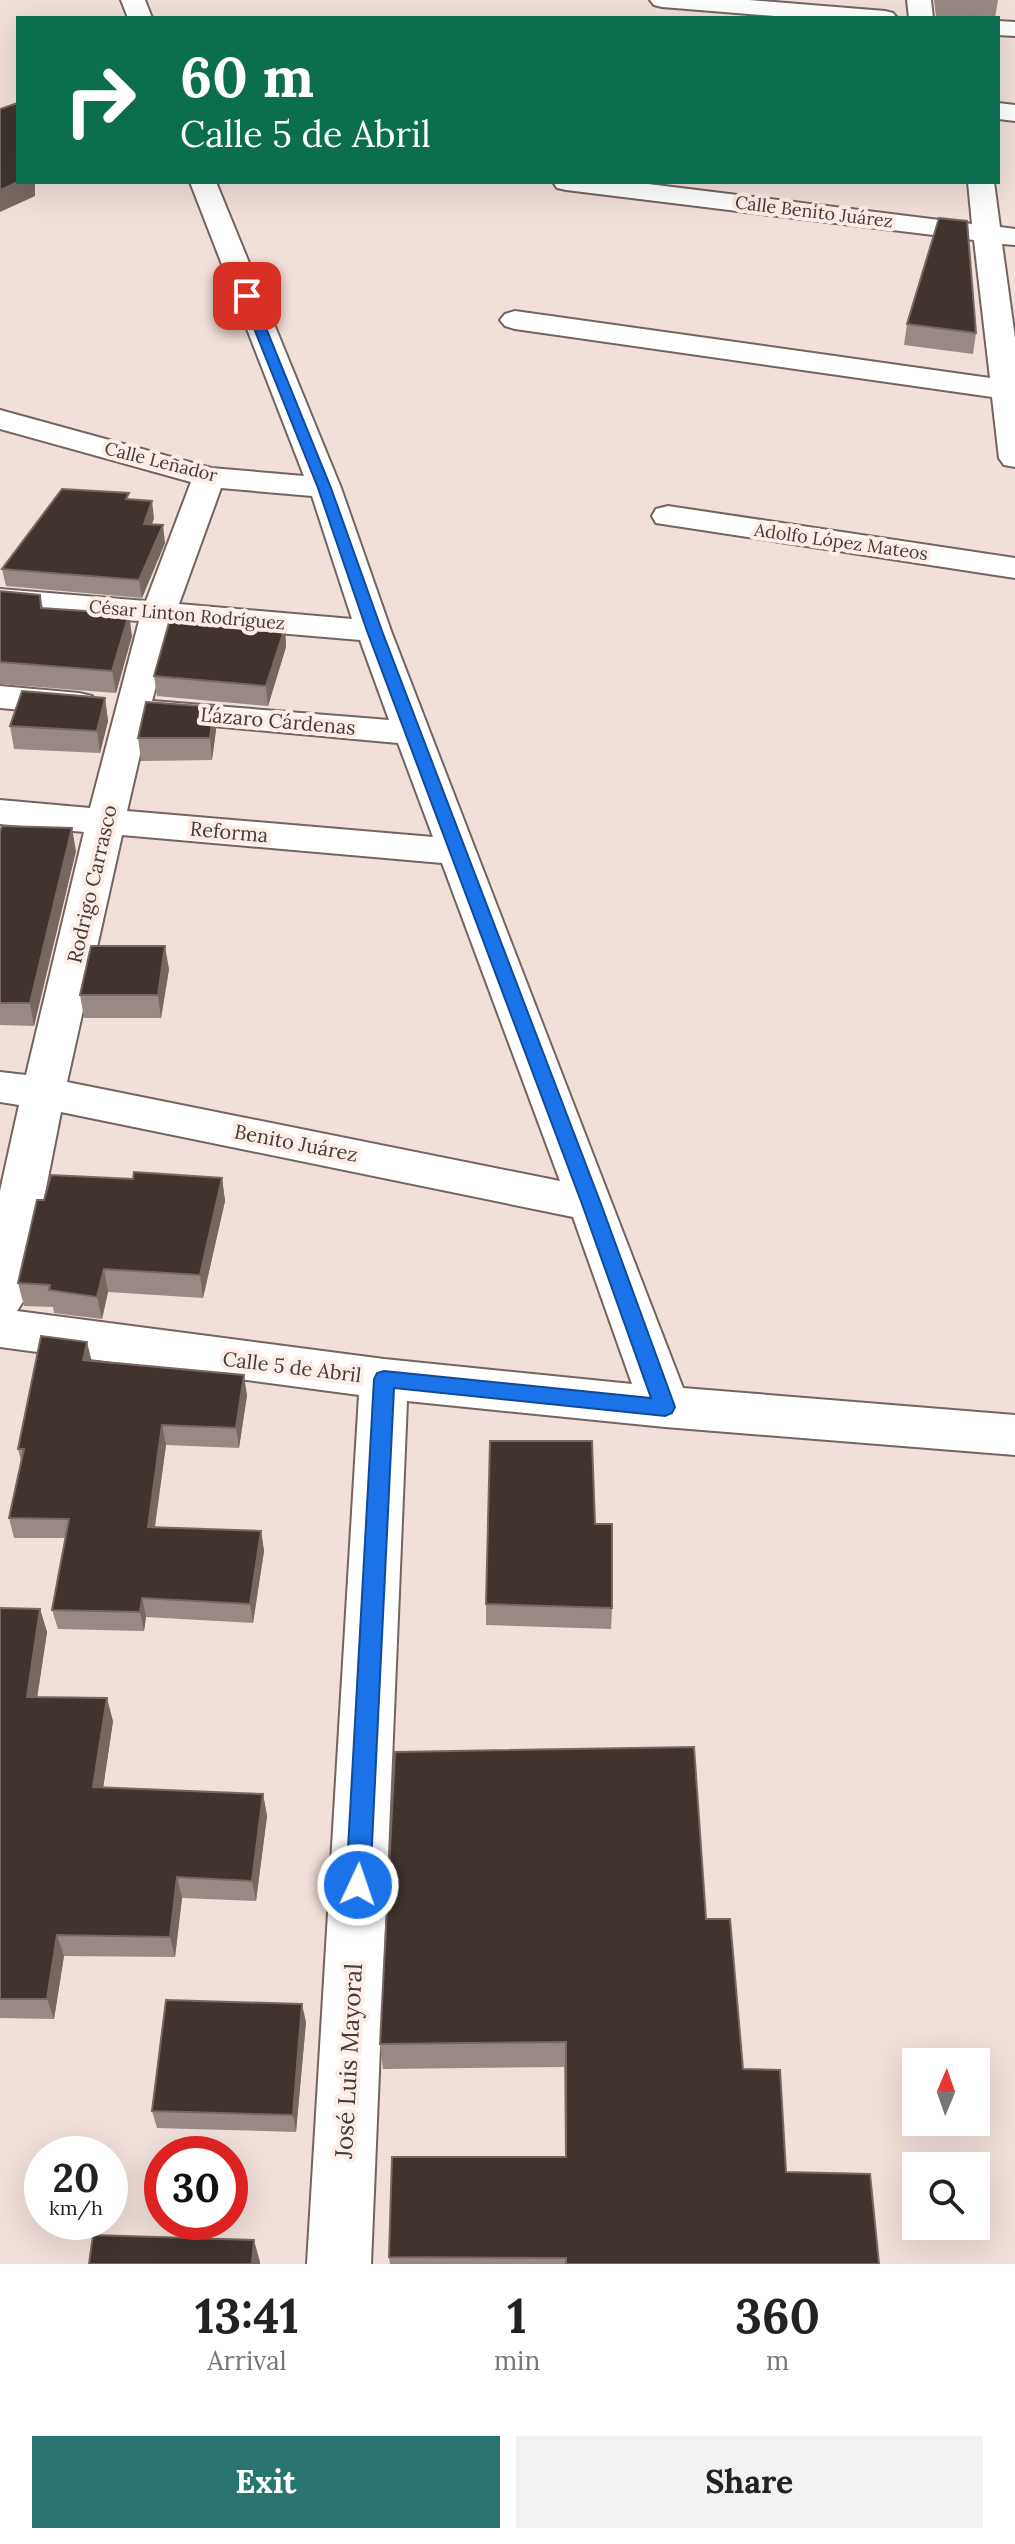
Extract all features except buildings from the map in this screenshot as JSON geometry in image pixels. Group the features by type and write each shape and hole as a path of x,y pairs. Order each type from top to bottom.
{"street":[{"path":"662,0 860,16"},
{"path":"204,184 325,488 374,631 665,1407"},
{"name":"Calle Benito Juárez","path":"582,184 1001,235"},
{"path":"982,184 1001,235 1015,458"},
{"path":"515,320 1010,391"},
{"name":"Calle Leñador","path":"0,419 209,477 325,488"},
{"name":"Rodrigo Carrasco","path":"0,1300 21,1090 107,822 132,709 159,613 209,477"},
{"name":"Adolfo López Mateos","path":"668,516 1015,568"},
{"name":"César Linton Rodríguez","path":"0,599 374,631"},
{"name":"Lázaro Cárdenas","path":"0,697 412,733"},
{"name":"Reforma","path":"0,812 459,852"},
{"name":"Benito Juárez","path":"21,1090 591,1204"},
{"name":"Calle 5 de Abril","path":"0,1328 384,1379 665,1407 1015,1435"},
{"name":"José Luis Mayoral","path":"339,2264 384,1379"}],"route":[{"path":"247,296 325,488 374,631 665,1407 384,1379 358,1885"}]}
